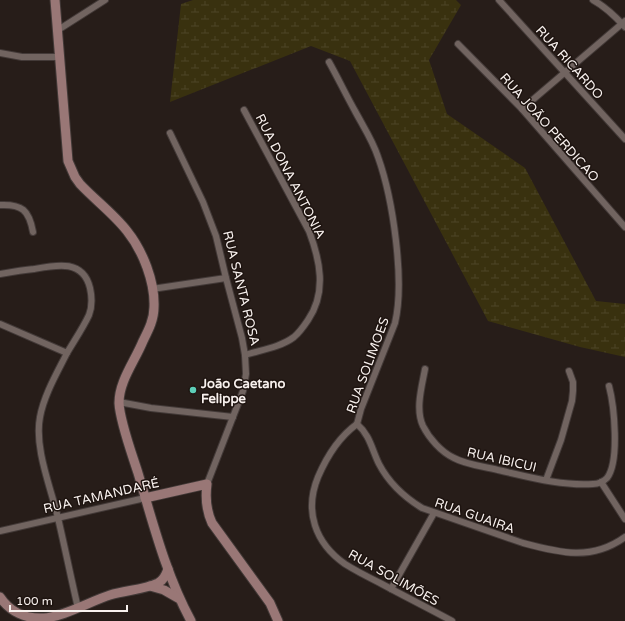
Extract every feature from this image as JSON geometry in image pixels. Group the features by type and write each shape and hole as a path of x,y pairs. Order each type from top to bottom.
{"main road":[{"path":"55,0 68,161 80,184 127,231 143,259 152,289 154,308 152,323 137,357 124,379 119,402 122,420 168,569 178,598 191,621"},
{"name":"RUA TAMANDARÉ","path":"145,498 207,484"},
{"name":"RUA SANTA ROSA","path":"207,484 205,497 206,512 212,523 270,603 278,621"},
{"path":"0,597 15,612 30,618 45,618 78,608 110,595 150,586 164,578 168,569"},
{"path":"150,586 164,590 178,598"}],"street":[{"path":"58,30 105,0"},
{"name":"RUA RICARDO","path":"499,0 625,139"},
{"path":"522,109 624,24 602,4 592,0"},
{"name":"RUA JOÃO PERDICAO","path":"458,44 522,109 625,227"},
{"path":"0,53 22,57 60,57"},
{"name":"RUA SOLIMOES","path":"330,62 378,157 392,217 398,266 398,300 395,323 361,409 357,424"},
{"name":"RUA DONA ANTONIA","path":"244,110 309,231 315,246 321,282 317,302 312,315 304,327 294,337 282,344 245,355"},
{"name":"RUA SANTA ROSA","path":"170,133 206,208 216,236 245,355 245,384 207,484"},
{"path":"0,205 16,205 22,209 27,214 31,222 33,232"},
{"path":"0,274 64,265 75,268 84,274 90,288 91,304 89,315 67,353 45,400 40,418 39,435 41,453 58,518 78,608"},
{"path":"152,289 226,278"},
{"path":"0,324 67,353"},
{"name":"RUA IBICUI","path":"425,369 420,399 420,417 426,431 444,452 462,461 546,480 563,483 594,484 601,482"},
{"path":"546,480 561,440 572,401 573,382 569,371"},
{"path":"609,386 614,415 614,458 609,474 601,482 625,519"},
{"path":"119,402 151,408 233,417"},
{"name":"RUA GUAIRA","path":"357,424 367,435 379,464 397,489 408,500 422,508 523,544 571,553 587,553 602,550 625,537"},
{"name":"RUA SOLIMÕES","path":"357,424 348,430 336,444 321,469 314,486 311,501 312,515 316,529 321,539 336,557 346,564 452,621"},
{"name":"RUA TAMANDARÉ","path":"0,531 145,498"},
{"path":"390,589 434,513"}],"green space":[{"path":"193,0 456,0 461,5 429,60 447,114 525,168 596,301 625,304 625,357 580,347 488,321 350,61 311,46 170,102 181,4"}],"place":[{"name":"João Caetano Felippe","path":"193,390"}]}
